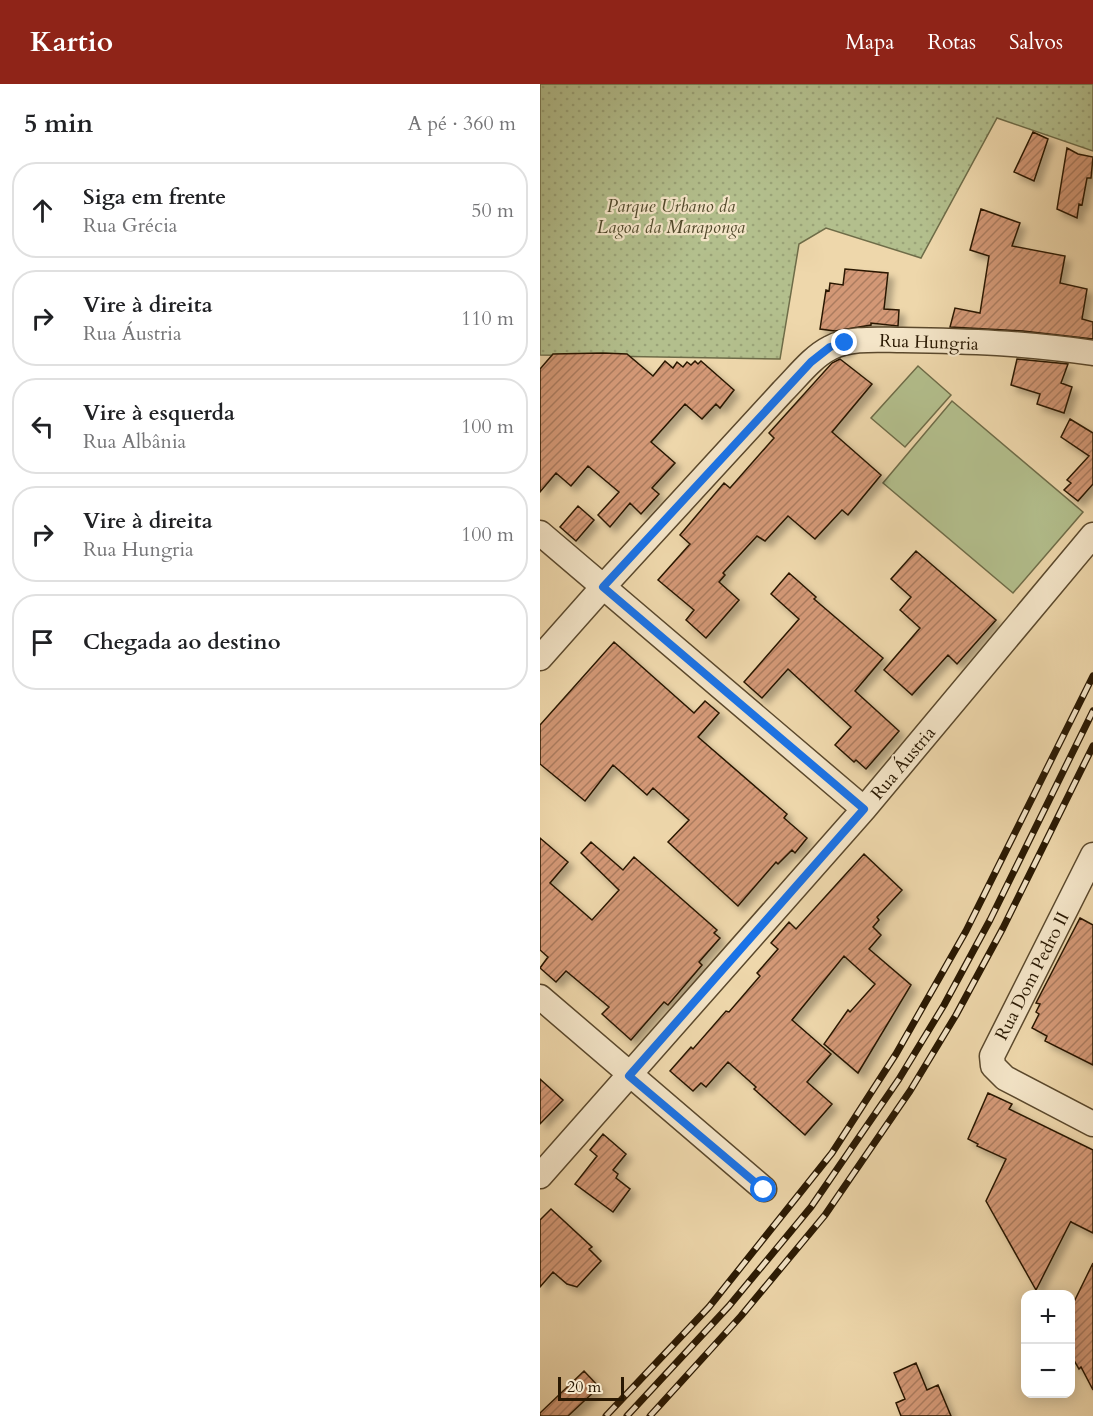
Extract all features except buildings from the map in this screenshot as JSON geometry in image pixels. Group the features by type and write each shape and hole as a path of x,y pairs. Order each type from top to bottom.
{"street":[{"name":"Rua Hungria","path":"540,658 783,391 811,362 830,347 868,340 938,341 1059,348 1093,353"},
{"path":"540,532 864,809"},
{"name":"Rua Áustria","path":"540,1176 864,809 1093,535"},
{"name":"Rua Dom Pedro II","path":"1093,855 992,1056 993,1066 1005,1078 1093,1124"},
{"path":"540,997 764,1190"}],"green space":[{"name":"Parque Urbano da Lagoa da Maraponga","path":"540,84 1093,84 1093,151 997,118 921,258 826,228 799,244 780,359 540,355"},
{"path":"918,366 951,395 905,447 871,418"},
{"path":"952,401 1083,512 1013,593 883,483"}],"railway":[{"path":"606,1416 709,1307 832,1153 896,1054 966,931 1093,676"},
{"path":"627,1416 729,1306 811,1207 899,1079 944,1005 990,920 1093,711"},
{"path":"650,1416 741,1316 825,1215 910,1091 956,1015 1003,928 1093,746"}],"route":[{"path":"764,1190 629,1076 864,809 603,587 811,362 830,347 845,343"}]}
